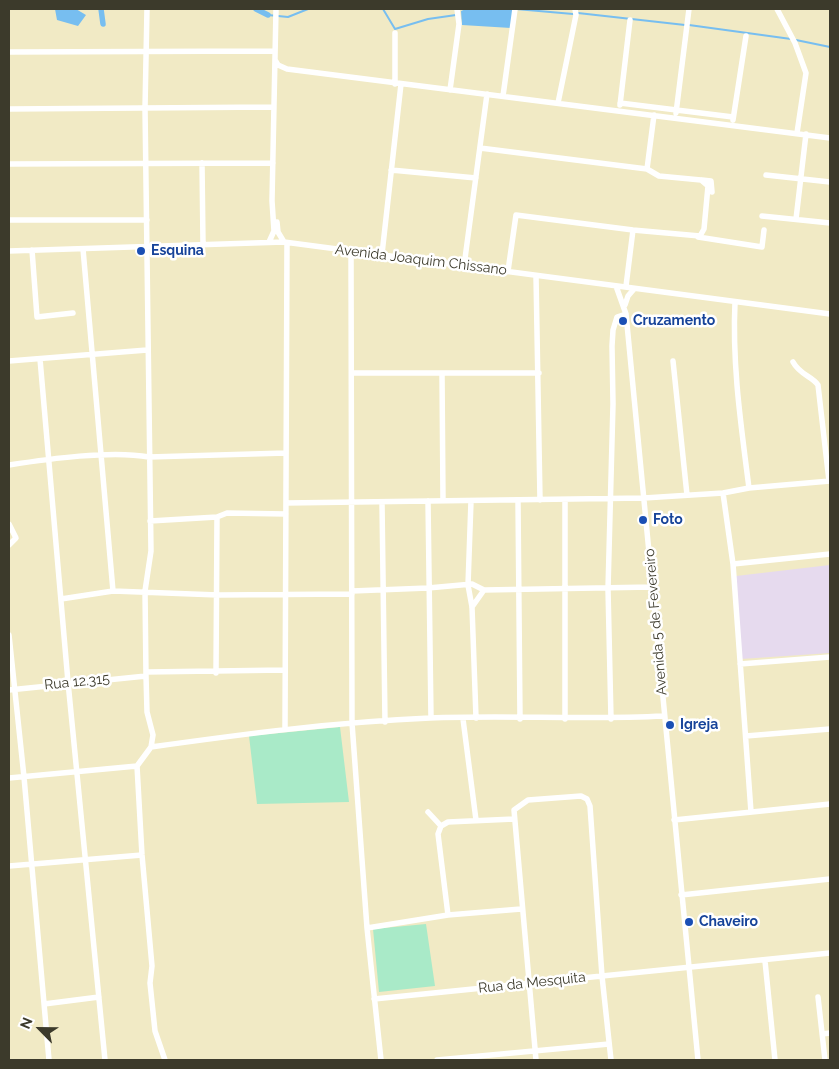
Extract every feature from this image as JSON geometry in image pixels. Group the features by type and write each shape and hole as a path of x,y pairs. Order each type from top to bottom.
{"street":[{"path":"147,9 145,108 151,551 144,591 147,712 153,735 151,747 137,766 142,855 152,966 150,982 155,1031 165,1060"},
{"path":"269,242 274,232 273,107 276,9"},
{"path":"676,117 689,9"},
{"path":"777,9 795,43 806,73 797,133"},
{"path":"450,90 460,24 457,10"},
{"path":"503,96 514,10"},
{"path":"558,103 575,11"},
{"path":"619,111 630,20"},
{"path":"382,254 398,84 395,33"},
{"path":"732,124 746,36"},
{"path":"9,52 275,51"},
{"path":"274,60 278,65 287,69 732,124 830,138"},
{"path":"274,79 282,70 287,69"},
{"path":"464,266 487,94"},
{"path":"620,103 733,117"},
{"path":"9,109 273,107"},
{"path":"647,169 654,115"},
{"path":"796,219 806,134"},
{"path":"480,148 647,169 659,176 712,181 706,238"},
{"path":"202,163 203,244"},
{"path":"9,164 273,163"},
{"path":"391,170 476,178"},
{"path":"766,174 830,182"},
{"path":"694,236 700,236 704,229 708,186 702,180"},
{"path":"273,193 278,232 285,243 285,728"},
{"path":"508,271 516,215 694,236 762,247 764,230"},
{"path":"762,216 830,223"},
{"path":"9,220 147,220"},
{"path":"626,286 633,230"},
{"name":"Avenida Joaquim Chissano","path":"9,251 285,243 382,254 830,314"},
{"path":"84,248 113,591"},
{"path":"32,250 37,317 73,313"},
{"path":"351,250 352,723 367,928 381,1060"},
{"path":"536,276 540,500"},
{"name":"Avenida 5 de Fevereiro","path":"616,286 625,305 698,1060"},
{"path":"625,305 634,289"},
{"path":"735,302 733,356 749,488"},
{"path":"611,719 608,589 613,330 617,317 626,315"},
{"path":"9,361 147,350"},
{"path":"40,359 47,459 105,1060"},
{"path":"673,361 687,495"},
{"path":"286,503 353,504 644,498 723,493 749,488 829,481 818,385 815,380 805,376 793,362"},
{"path":"442,373 443,501"},
{"path":"352,374 539,373"},
{"path":"9,465 47,459 135,454 149,457 286,453"},
{"path":"723,493 733,564 752,812"},
{"path":"565,500 563,589 565,719"},
{"path":"428,501 431,718"},
{"path":"471,501 468,586 472,607 476,718"},
{"path":"518,501 520,719"},
{"path":"382,503 385,722"},
{"path":"150,521 217,517 227,513 286,514"},
{"path":"216,672 218,595 217,517"},
{"path":"9,524 16,538 9,545"},
{"path":"733,564 830,554"},
{"path":"61,599 113,591 218,595 383,591 476,585 484,590 518,591 652,587"},
{"path":"472,607 484,590"},
{"path":"9,635 12,690 24,777 50,1060"},
{"path":"740,664 830,656"},
{"name":"Rua 12.315","path":"12,690 146,674 285,670"},
{"path":"151,747 285,728 431,718 611,719 664,716"},
{"path":"463,719 476,820"},
{"path":"746,736 830,729"},
{"path":"9,778 78,770 137,766"},
{"path":"536,1060 530,984 521,909 514,810 528,800 581,796 587,799 590,806 602,976 611,1060"},
{"path":"674,820 830,804"},
{"path":"428,812 441,826"},
{"path":"448,915 438,834 441,826 448,822 514,819"},
{"path":"9,866 87,858 142,855"},
{"path":"682,895 830,879"},
{"path":"367,928 448,915 521,909"},
{"name":"Rua da Mesquita","path":"374,999 830,953"},
{"path":"764,961 775,1060"},
{"path":"44,1004 99,997"},
{"path":"818,997 825,1060"},
{"path":"822,1034 830,1034"},
{"path":"436,1060 609,1044"}],"shaded area":[{"path":"830,565 830,653 741,659 736,576"}],"green space":[{"path":"340,727 349,802 257,804 249,736"},
{"path":"426,924 435,986 379,992 373,929"}],"water":[{"path":"55,9 76,9 86,15 78,26 57,20"},
{"path":"466,9 513,9 511,28 462,25 461,11"}],"waterway":[{"path":"101,9 103,24"},
{"path":"256,9 268,15"},
{"path":"268,15 288,17 308,9"},
{"path":"383,9 395,29 428,19 456,15"},
{"path":"516,9 573,14"},
{"path":"578,13 685,25"},
{"path":"689,25 791,39"},
{"path":"796,40 830,47"}],"place":[{"name":"Esquina","path":"141,251"},
{"name":"Cruzamento","path":"623,321"},
{"name":"Foto","path":"643,520"},
{"name":"Igreja","path":"670,725"},
{"name":"Chaveiro","path":"689,922"}]}
